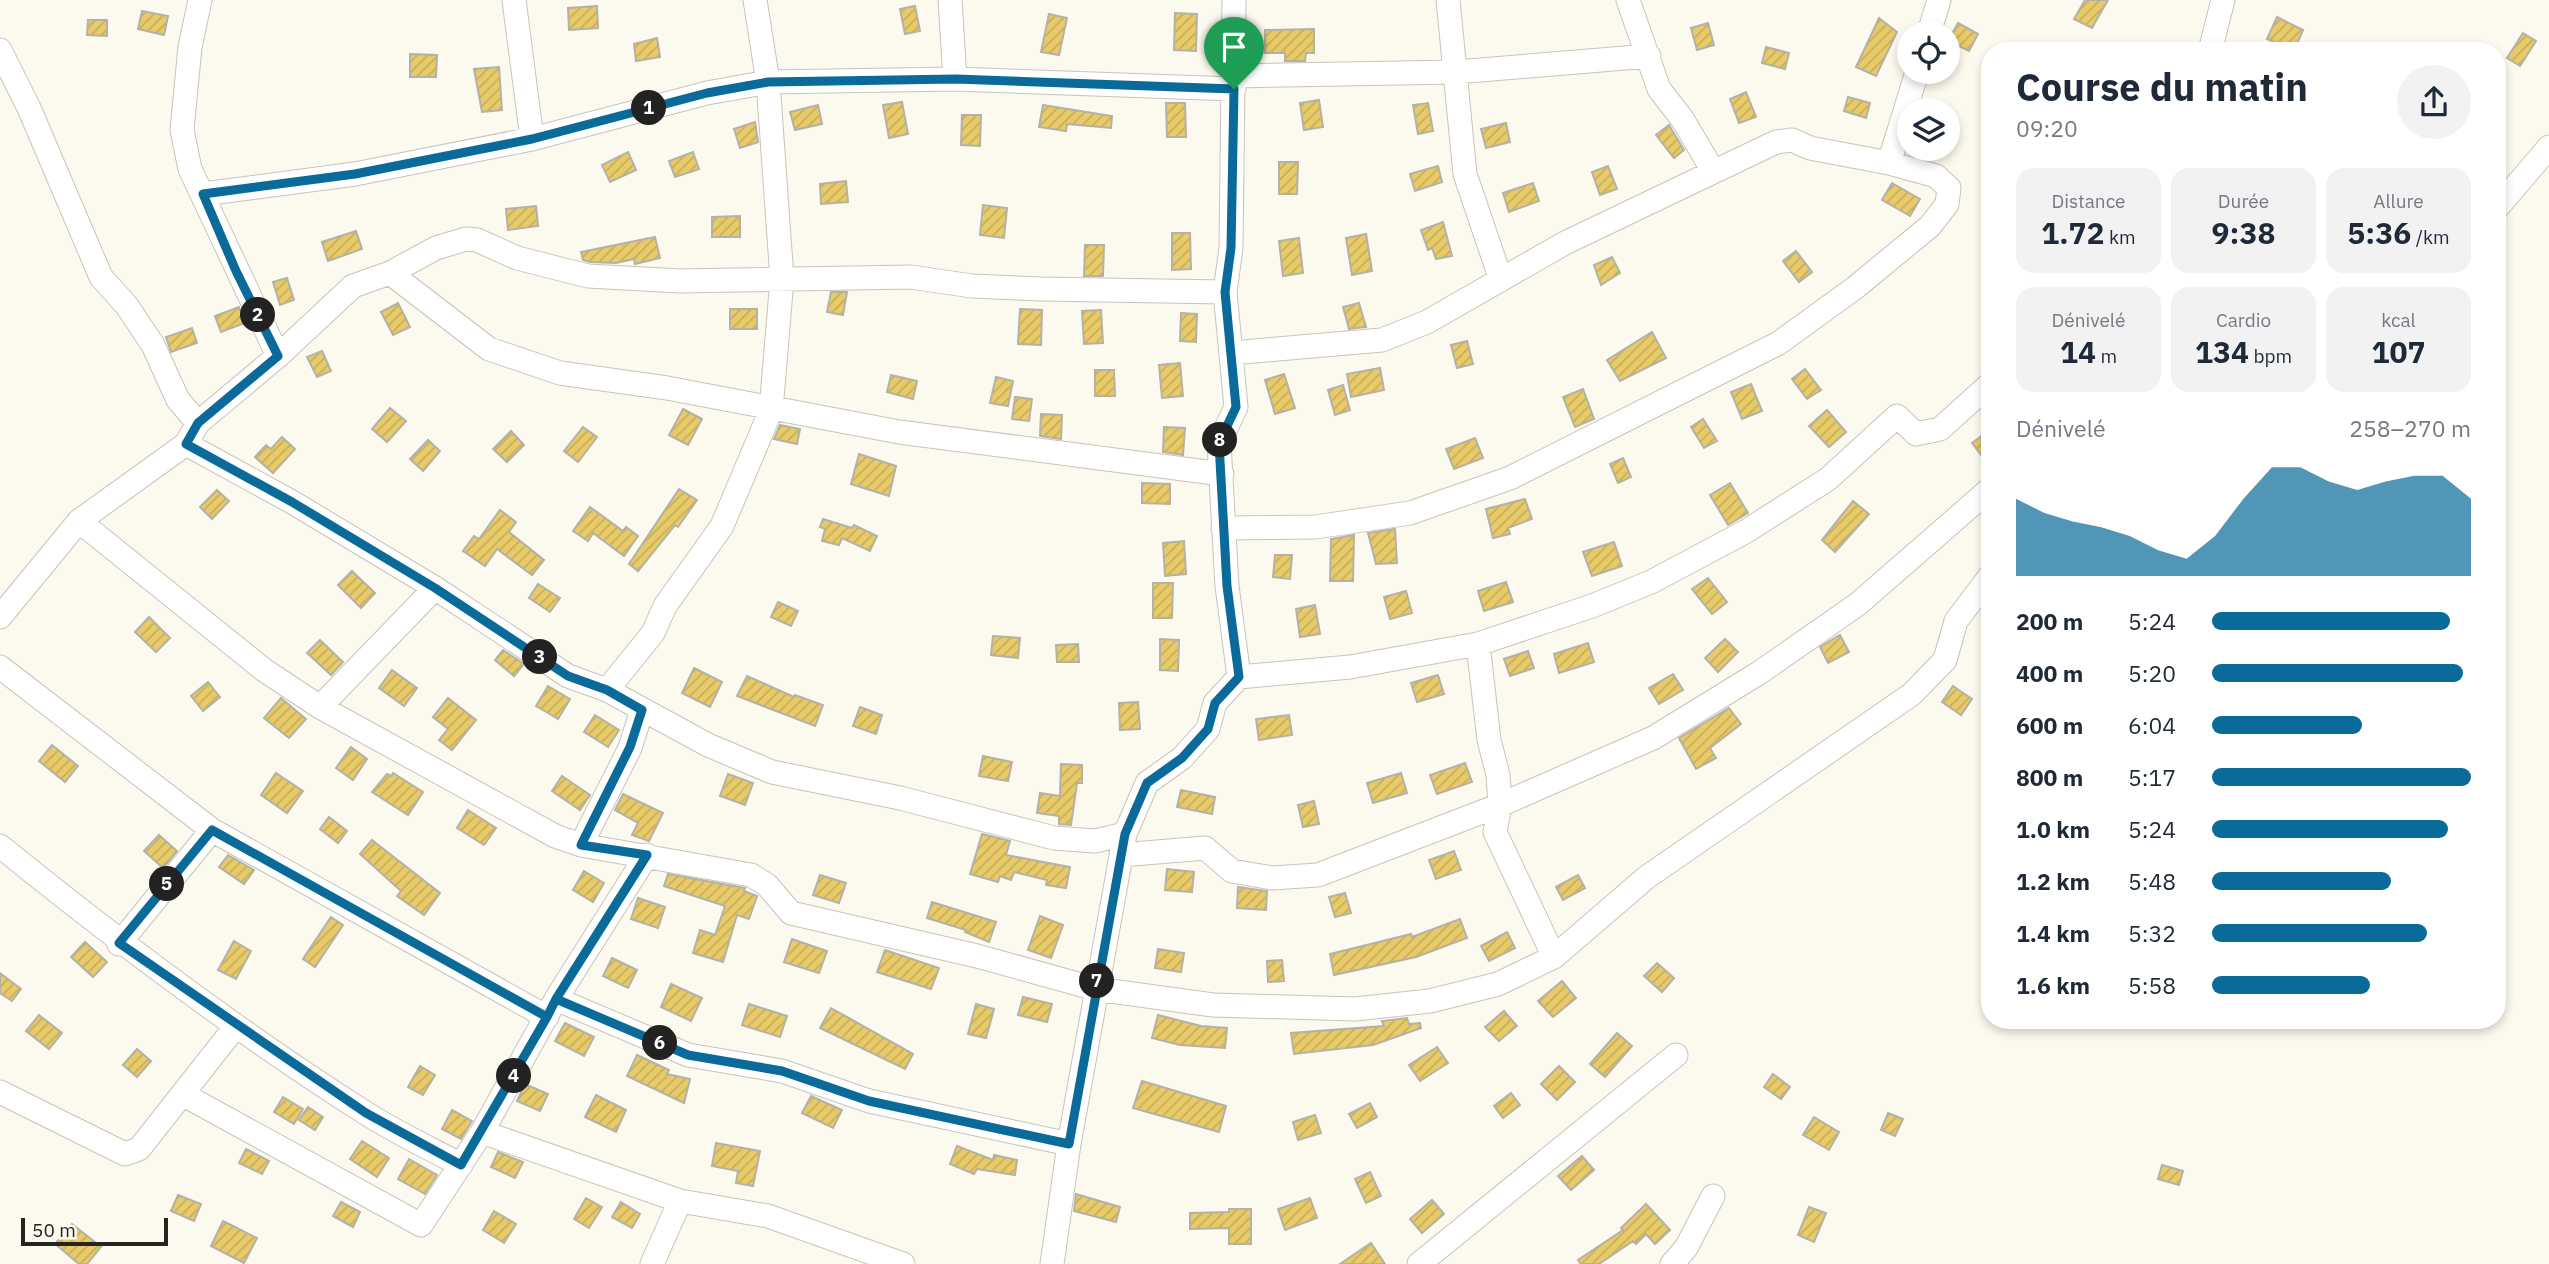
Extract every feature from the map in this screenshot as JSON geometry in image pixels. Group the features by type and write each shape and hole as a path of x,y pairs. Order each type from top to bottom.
{"street":[{"path":"200,0 190,47 182,130 190,169 278,356"},
{"path":"514,0 532,139"},
{"path":"607,690 653,634 665,606 722,526 771,410 782,279 768,82 755,0"},
{"path":"950,0 956,79"},
{"path":"1234,0 1231,248 1225,292 1236,407 1219,443 1223,528 1239,677"},
{"path":"1448,0 1465,174 1501,281"},
{"path":"1628,0 1659,89 1683,120 1713,171"},
{"path":"1933,21 1939,0"},
{"path":"2212,42 2224,0"},
{"path":"0,50 29,108 101,277 127,306 153,345 178,400 198,423"},
{"path":"203,194 355,174 532,139 707,93 768,82 956,79 1234,83 1456,72 1649,56"},
{"path":"1889,163 1913,84"},
{"path":"1223,528 1315,527 1410,513 1510,478 1779,343 1856,287 1930,226 1947,204 1949,188 1936,176 1889,163 1810,148 1792,140 1776,142 1565,243 1427,322 1382,340 1231,353"},
{"path":"2506,198 2549,148"},
{"path":"0,617 79,521 186,444 198,423 278,356 353,286 390,273 436,248 466,239 477,240 540,265 588,276 681,281 911,277 972,286 1225,292"},
{"path":"390,273 489,349 560,373 667,388 771,410 926,436 1222,474"},
{"path":"1052,1264 1069,1144 1123,845 1147,783 1182,758 1208,729 1215,703 1239,677 1350,667 1478,644 1591,606 1651,582 1745,532 1828,479 1897,416 1916,434 1940,429 1981,392"},
{"path":"186,444 292,502 435,588 568,676 607,690 708,745 772,772 900,798 1054,838 1123,845 1205,848 1232,871 1272,878 1318,875 1500,805 1653,738 1759,673 1858,604 1981,497"},
{"path":"79,521 264,670 320,707 555,836 581,845 751,874 767,885 792,913 977,956 1096,989 1213,1005 1355,1009 1430,1001 1484,988 1554,957 1647,877 1912,695 1945,660 1956,621 1981,600"},
{"path":"320,707 435,588"},
{"path":"1478,644 1500,805 1495,832 1554,957"},
{"path":"0,667 212,830 552,1008 688,1055 782,1071 869,1101 1069,1144"},
{"path":"581,845 630,747 642,710"},
{"path":"119,943 212,830"},
{"path":"0,846 119,943 236,1026 366,1113 461,1165"},
{"path":"184,1095 421,1225 482,1132 552,1008 647,855"},
{"path":"0,1092 125,1154 139,1149 236,1026"},
{"path":"1419,1264 1676,1055"},
{"path":"482,1132 680,1201 768,1216 903,1264"},
{"path":"1672,1264 1686,1248 1713,1196"},
{"path":"652,1264 680,1201"}],"building":[{"path":"2085,0 2108,0 2092,28 2074,19"},
{"path":"597,6 598,28 569,30 568,8"},
{"path":"915,6 920,31 905,34 900,9"},
{"path":"142,11 168,16 164,35 138,29"},
{"path":"1175,13 1197,14 1196,51 1174,50"},
{"path":"1049,14 1067,18 1059,55 1041,52"},
{"path":"2277,17 2303,30 2298,42 2274,42 2267,39"},
{"path":"1879,18 1897,32 1876,76 1856,67"},
{"path":"88,20 107,20 107,36 87,35"},
{"path":"1708,23 1714,45 1697,50 1691,28"},
{"path":"1960,24 1978,34 1969,51 1960,47"},
{"path":"1314,29 1314,53 1306,53 1305,61 1285,61 1285,53 1265,53 1265,30"},
{"path":"2523,33 2536,41 2520,66 2507,58"},
{"path":"657,38 660,57 636,61 634,44"},
{"path":"1766,47 1789,53 1785,69 1762,63"},
{"path":"410,54 437,55 436,77 410,77"},
{"path":"499,67 502,110 482,112 474,69"},
{"path":"1746,92 1756,117 1739,123 1730,99"},
{"path":"1848,97 1870,103 1866,118 1844,111"},
{"path":"1319,100 1323,127 1304,130 1300,103"},
{"path":"902,102 908,134 889,138 883,105"},
{"path":"1166,103 1185,103 1186,137 1167,137"},
{"path":"1428,103 1433,131 1418,134 1413,105"},
{"path":"818,105 822,124 795,130 790,112"},
{"path":"1043,105 1112,116 1111,128 1067,124 1066,131 1039,127"},
{"path":"962,115 981,115 980,146 961,145"},
{"path":"755,122 758,142 740,148 734,129"},
{"path":"1506,123 1510,142 1486,148 1481,129"},
{"path":"1669,125 1684,150 1674,158 1656,135"},
{"path":"628,152 636,170 610,182 602,165"},
{"path":"693,152 699,169 675,177 669,161"},
{"path":"1279,162 1298,162 1297,194 1279,194"},
{"path":"1438,166 1442,182 1415,191 1410,174"},
{"path":"1608,166 1617,189 1600,195 1592,172"},
{"path":"846,181 848,202 821,204 820,184"},
{"path":"1533,183 1539,201 1509,212 1503,193"},
{"path":"1892,183 1920,199 1910,216 1882,200"},
{"path":"983,205 1007,208 1004,238 980,235"},
{"path":"536,206 538,226 508,230 506,209"},
{"path":"740,216 740,237 712,237 712,217"},
{"path":"1443,222 1452,256 1436,259 1432,248 1428,250 1421,230"},
{"path":"356,231 362,249 328,261 322,242"},
{"path":"1172,233 1190,233 1191,269 1172,270"},
{"path":"1366,234 1372,271 1352,275 1346,238"},
{"path":"655,237 660,258 635,264 634,259 616,263 583,260 581,252"},
{"path":"1299,238 1303,273 1283,276 1279,241"},
{"path":"1085,245 1104,245 1103,276 1084,276"},
{"path":"1796,251 1812,272 1799,282 1783,261"},
{"path":"1612,257 1620,273 1601,285 1594,265"},
{"path":"287,278 294,300 280,305 273,282"},
{"path":"831,292 847,292 843,315 827,312"},
{"path":"398,303 410,327 393,335 381,312"},
{"path":"1359,303 1366,327 1349,329 1343,307"},
{"path":"239,307 245,323 221,332 215,316"},
{"path":"730,309 757,309 757,329 730,329"},
{"path":"1020,309 1042,310 1041,345 1018,344"},
{"path":"1101,310 1103,343 1084,344 1082,311"},
{"path":"1181,313 1197,314 1196,342 1180,341"},
{"path":"192,328 197,343 171,352 166,337"},
{"path":"1652,332 1666,358 1620,381 1607,360"},
{"path":"1467,341 1473,364 1457,368 1451,345"},
{"path":"322,351 331,371 317,377 307,357"},
{"path":"1180,363 1183,396 1162,398 1159,365"},
{"path":"1380,368 1384,390 1351,397 1347,374"},
{"path":"1805,369 1821,390 1807,399 1792,379"},
{"path":"1095,370 1114,370 1115,396 1095,396"},
{"path":"1284,374 1295,408 1275,414 1265,380"},
{"path":"891,375 917,381 913,399 887,392"},
{"path":"996,377 1013,381 1008,406 990,403"},
{"path":"1751,384 1762,411 1742,419 1731,392"},
{"path":"1343,385 1350,410 1335,415 1328,390"},
{"path":"1583,389 1594,419 1575,427 1563,397"},
{"path":"1015,397 1032,399 1029,421 1012,419"},
{"path":"390,408 406,421 387,442 372,429"},
{"path":"683,409 702,419 688,445 669,435"},
{"path":"1827,410 1846,432 1829,447 1809,426"},
{"path":"1041,414 1062,415 1061,439 1040,436"},
{"path":"1703,419 1717,441 1704,448 1691,427"},
{"path":"780,425 800,429 797,444 774,439"},
{"path":"583,427 597,437 578,462 564,451"},
{"path":"1164,427 1185,428 1183,455 1163,452"},
{"path":"511,431 524,445 507,462 493,449"},
{"path":"1981,436 1981,455 1972,443"},
{"path":"282,437 295,449 273,473 255,457 266,445 271,449"},
{"path":"1475,438 1483,458 1454,469 1446,449"},
{"path":"428,440 440,451 423,471 410,459"},
{"path":"859,454 896,466 889,496 851,484"},
{"path":"1623,458 1631,477 1618,483 1610,464"},
{"path":"1142,483 1170,484 1170,504 1142,503"},
{"path":"1730,483 1748,513 1728,525 1710,495"},
{"path":"679,489 697,500 678,527 675,525 638,571 629,564"},
{"path":"217,490 229,501 212,519 200,507"},
{"path":"1525,499 1532,519 1508,528 1510,534 1493,538 1486,509"},
{"path":"1853,501 1869,514 1835,552 1822,540"},
{"path":"590,507 623,531 626,527 638,536 624,556 593,533 588,541 573,531"},
{"path":"500,510 516,522 509,532 544,560 532,575 497,549 485,566 463,551 474,536 479,539"},
{"path":"823,519 852,528 854,525 877,536 870,551 842,538 839,545 822,541 825,529 820,527"},
{"path":"1395,529 1397,563 1376,564 1368,533"},
{"path":"1354,535 1353,581 1330,581 1331,539"},
{"path":"1184,541 1186,574 1165,576 1163,543"},
{"path":"1614,542 1622,566 1592,576 1583,552"},
{"path":"1275,555 1292,555 1290,579 1273,577"},
{"path":"352,571 375,593 361,608 338,585"},
{"path":"1708,578 1727,602 1712,614 1692,589"},
{"path":"1506,582 1513,602 1484,611 1478,591"},
{"path":"1153,583 1173,583 1172,618 1153,618"},
{"path":"538,584 560,598 550,612 529,598"},
{"path":"1406,591 1412,613 1390,619 1384,597"},
{"path":"778,602 798,611 791,626 771,617"},
{"path":"1315,605 1320,634 1300,637 1296,609"},
{"path":"149,617 170,638 156,652 135,632"},
{"path":"1840,635 1849,652 1828,663 1820,647"},
{"path":"993,636 1020,638 1018,658 991,655"},
{"path":"1160,639 1179,640 1178,671 1160,670"},
{"path":"1725,639 1738,652 1718,672 1705,658"},
{"path":"320,640 343,662 331,675 307,653"},
{"path":"1588,643 1594,662 1559,673 1554,654"},
{"path":"1078,644 1079,662 1057,662 1056,645"},
{"path":"503,650 524,664 514,676 495,660"},
{"path":"1528,651 1534,668 1510,676 1504,659"},
{"path":"694,668 722,682 710,707 682,693"},
{"path":"392,670 417,688 404,706 379,688"},
{"path":"1673,674 1683,690 1659,704 1649,688"},
{"path":"1438,675 1444,694 1417,702 1411,683"},
{"path":"747,676 794,697 795,695 823,705 815,726 737,696"},
{"path":"208,682 220,697 203,711 191,696"},
{"path":"548,686 570,699 558,719 536,706"},
{"path":"1953,686 1972,699 1961,715 1942,702"},
{"path":"281,698 306,719 289,738 264,718"},
{"path":"448,698 476,720 452,750 439,740 448,729 433,717"},
{"path":"1138,702 1140,729 1120,730 1119,703"},
{"path":"860,707 882,715 876,734 853,726"},
{"path":"1729,708 1741,724 1710,748 1716,758 1696,769 1679,738"},
{"path":"595,715 619,730 608,747 584,732"},
{"path":"1289,715 1292,735 1259,740 1256,719"},
{"path":"52,745 78,766 65,782 39,761"},
{"path":"351,747 367,759 353,780 336,768"},
{"path":"983,756 1012,762 1008,781 979,776"},
{"path":"1465,763 1472,782 1437,794 1430,775"},
{"path":"1061,764 1082,765 1082,783 1077,783 1071,825 1059,824 1059,816 1037,813 1040,793 1060,796"},
{"path":"276,773 303,791 287,813 261,795"},
{"path":"393,773 423,792 408,815 372,792 387,774 391,776"},
{"path":"1401,773 1407,793 1373,803 1367,783"},
{"path":"728,774 753,783 745,805 720,796"},
{"path":"562,776 590,795 580,810 552,791"},
{"path":"1181,790 1215,797 1212,814 1177,807"},
{"path":"623,794 663,813 649,841 632,835 638,823 615,810"},
{"path":"1314,801 1319,824 1303,827 1298,805"},
{"path":"468,810 496,828 484,845 457,828"},
{"path":"329,817 347,831 338,843 320,829"},
{"path":"982,834 1010,841 1006,855 1070,867 1066,888 1046,885 1047,880 1014,872 1011,880 1000,876 998,882 970,874"},
{"path":"159,835 177,851 163,868 144,851"},
{"path":"372,840 440,893 424,915 397,896 401,891 360,854"},
{"path":"1454,851 1461,870 1436,879 1429,860"},
{"path":"228,855 254,870 244,884 219,867"},
{"path":"1167,869 1194,872 1192,892 1165,890"},
{"path":"584,871 604,883 593,902 573,890"},
{"path":"668,874 745,888 744,891 757,896 749,919 737,915 723,962 693,953 700,930 715,935 725,906 664,886"},
{"path":"820,875 846,883 839,903 813,895"},
{"path":"1578,875 1585,888 1563,900 1556,887"},
{"path":"1238,887 1267,891 1266,910 1237,908"},
{"path":"1345,893 1351,913 1335,917 1329,897"},
{"path":"638,898 665,907 658,928 631,919"},
{"path":"932,902 996,922 989,942 965,932 966,930 927,918"},
{"path":"1040,916 1063,925 1051,958 1028,950"},
{"path":"331,917 343,925 315,967 303,959"},
{"path":"1460,919 1467,938 1416,957 1334,975 1330,954 1411,934 1412,937"},
{"path":"1507,932 1515,948 1489,961 1481,946"},
{"path":"792,939 827,951 819,973 784,962"},
{"path":"234,941 251,951 236,979 218,970"},
{"path":"85,942 107,962 93,977 71,957"},
{"path":"1158,949 1184,953 1181,972 1155,968"},
{"path":"885,950 939,968 931,989 877,972"},
{"path":"612,958 637,970 628,988 603,976"},
{"path":"1282,960 1284,981 1268,982 1267,961"},
{"path":"1657,963 1674,978 1662,992 1644,976"},
{"path":"0,973 21,989 12,1001 0,993"},
{"path":"1562,981 1576,998 1553,1017 1538,1001"},
{"path":"671,984 702,998 691,1021 661,1007"},
{"path":"1023,997 1052,1004 1047,1022 1018,1015"},
{"path":"749,1004 787,1016 780,1037 742,1025"},
{"path":"976,1004 994,1009 986,1038 968,1034"},
{"path":"831,1008 913,1054 905,1069 820,1028"},
{"path":"1504,1011 1517,1026 1499,1041 1485,1027"},
{"path":"39,1015 62,1033 49,1049 26,1031"},
{"path":"1158,1015 1201,1026 1227,1028 1225,1048 1180,1045 1152,1038"},
{"path":"1407,1018 1409,1024 1420,1023 1421,1028 1373,1045 1294,1054 1291,1033 1384,1026 1382,1021"},
{"path":"565,1023 594,1037 584,1056 555,1041"},
{"path":"1617,1033 1632,1046 1605,1077 1590,1064"},
{"path":"1437,1047 1448,1063 1420,1081 1409,1065"},
{"path":"137,1049 151,1061 137,1077 123,1065"},
{"path":"637,1055 669,1070 667,1074 690,1079 684,1103 627,1076"},
{"path":"420,1066 435,1075 423,1095 408,1087"},
{"path":"1559,1066 1575,1082 1557,1100 1541,1084"},
{"path":"1773,1074 1790,1087 1781,1099 1764,1087"},
{"path":"1142,1081 1226,1106 1219,1132 1133,1108"},
{"path":"525,1084 548,1094 540,1111 517,1101"},
{"path":"1511,1093 1520,1105 1503,1118 1494,1106"},
{"path":"596,1095 626,1110 616,1132 585,1117"},
{"path":"811,1096 842,1110 833,1128 802,1113"},
{"path":"283,1097 303,1109 294,1124 274,1112"},
{"path":"1370,1103 1377,1117 1357,1128 1349,1114"},
{"path":"308,1107 323,1117 315,1130 299,1120"},
{"path":"452,1110 472,1121 461,1139 442,1129"},
{"path":"1888,1113 1903,1119 1895,1136 1881,1130"},
{"path":"1315,1115 1321,1133 1298,1140 1293,1122"},
{"path":"1814,1117 1839,1132 1829,1150 1803,1135"},
{"path":"362,1141 389,1158 377,1177 350,1159"},
{"path":"716,1143 760,1151 753,1186 736,1183 738,1171 712,1166"},
{"path":"957,1146 993,1160 994,1155 1017,1160 1015,1175 977,1169 974,1174 950,1164"},
{"path":"246,1149 269,1161 262,1174 239,1163"},
{"path":"498,1152 523,1162 515,1178 491,1167"},
{"path":"1582,1156 1594,1170 1571,1190 1558,1176"},
{"path":"409,1159 437,1175 425,1194 398,1179"},
{"path":"2162,1165 2183,1171 2179,1185 2158,1179"},
{"path":"1370,1172 1381,1196 1366,1203 1355,1179"},
{"path":"1076,1194 1120,1207 1116,1222 1074,1211"},
{"path":"178,1195 201,1204 194,1221 171,1211"},
{"path":"586,1198 602,1207 589,1228 574,1219"},
{"path":"1310,1198 1317,1218 1285,1230 1278,1209"},
{"path":"1432,1200 1444,1214 1422,1233 1410,1219"},
{"path":"341,1202 360,1212 353,1227 333,1216"},
{"path":"621,1202 640,1214 632,1228 612,1217"},
{"path":"1646,1204 1670,1230 1655,1244 1646,1234 1636,1244 1633,1241 1599,1264 1581,1264 1578,1260 1623,1230 1621,1228"},
{"path":"1809,1207 1826,1213 1814,1242 1798,1235"},
{"path":"1229,1209 1251,1209 1251,1244 1229,1244 1229,1228 1190,1229 1190,1213 1229,1212"},
{"path":"494,1211 516,1224 504,1243 483,1230"},
{"path":"223,1221 257,1238 244,1263 211,1246"},
{"path":"72,1224 101,1247 87,1264 79,1264 55,1244"},
{"path":"1371,1243 1385,1264 1340,1264"}],"route":[{"path":"1234,89 956,79 768,82 707,93 532,139 355,174 203,194 236,271 278,356 198,423 186,444 292,502 435,588 568,676 607,690 642,710 630,747 581,845 647,855 556,999 547,1017 482,1132 461,1165 366,1113 119,943 212,830 547,1017 556,999 688,1055 782,1071 869,1101 1069,1144 1125,834 1147,783 1182,758 1208,729 1215,703 1239,677 1227,586 1219,443 1236,407 1225,292 1231,248 1234,89"}]}
